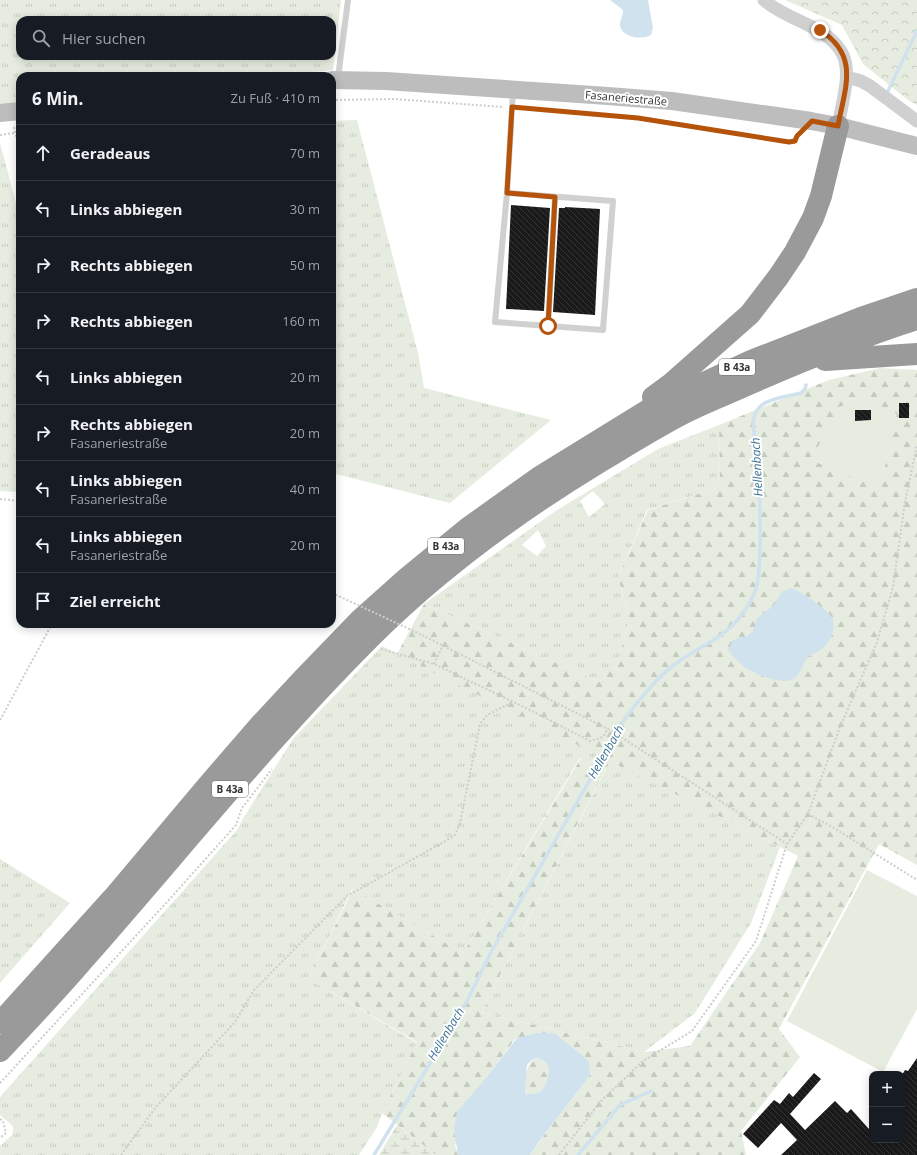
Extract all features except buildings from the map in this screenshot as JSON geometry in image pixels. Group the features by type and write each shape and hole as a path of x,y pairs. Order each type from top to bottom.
{"highway":[{"path":"568,459 672,383 750,314 795,252 813,218 821,196 839,117"},
{"name":"B 43a","path":"0,1023 113,898 261,724 360,620 407,578 468,528 540,476 653,407 758,358 861,318 917,299"},
{"name":"B 43a","path":"0,1051 83,961 312,696 382,626 422,590 478,544 552,491 630,443 685,412 837,347 917,319"},
{"path":"800,362 865,356 917,354"}],"street":[{"path":"764,0 775,9 820,30 834,41 841,49 846,59 847,77 839,117"},
{"path":"847,77 861,81 870,86 917,121"},
{"name":"Fasaneriestraße","path":"336,80 386,81 640,98 812,121 839,117 917,146"},
{"path":"0,114 16,112"}],"lane":[{"path":"336,74 348,0"},
{"path":"507,193 613,201 603,330 495,322 507,193 514,90"},
{"path":"548,326 555,197"}],"path":[{"path":"336,100 394,99 638,118 789,142 795,141 797,136 812,121"},
{"path":"0,134 15,132 16,136"},
{"path":"559,1155 600,1101 643,1061 692,1031 756,941 787,844 808,814 840,727 877,642 893,587 905,502 917,445"},
{"path":"0,499 16,501"},
{"path":"336,595 443,645 609,729 787,844"},
{"path":"0,720 50,628"},
{"path":"434,664 443,645"},
{"path":"380,648 434,664 590,742 603,737 609,729"},
{"path":"121,1155 156,1106 235,1022 254,990 347,896 442,844 455,835 460,823 480,724 487,715 512,702"},
{"path":"0,1083 236,825 242,808 275,765"},
{"path":"808,814 834,828 917,880"},
{"path":"0,1119 3,1121 6,1133 0,1138"}],"green space":[{"path":"0,0 341,0 336,44 336,16 16,16 16,60 334,60 333,70 313,72 16,72 16,103 0,105"},
{"path":"785,0 917,0 917,105 908,100 863,64 842,25"},
{"path":"357,120 418,353 424,388 551,420 450,503 336,474 336,121"},
{"path":"0,143 16,203 16,492 0,491"},
{"path":"880,368 917,370 917,865 879,844 779,1029 800,1057 741,1131 746,1155 530,1155 590,1075 516,1038 485,1079 455,1145 458,1155 436,1155 382,1113 417,1042 309,979 353,889 463,953 581,758 606,768 481,1012 644,1052 690,1046 760,943 798,856 397,654 424,604 599,682 618,663 629,619 618,577 648,510 720,487 719,425 829,380"},
{"path":"858,400 897,414 880,489 811,460 839,407"},
{"path":"719,425 720,487 647,510 618,577 629,619 618,663 599,682 424,604 557,510 658,449","holes":["593,491 605,504 589,517 580,501","538,530 546,546 537,556 522,545"]},
{"path":"382,646 600,756 596,764 580,758 463,953 352,889 309,979 417,1043 382,1113 377,1127 359,1155 0,1155 0,1146 13,1134 13,1126 0,1115 0,1097 237,830 293,739"},
{"path":"605,758 780,847 751,923 695,1013 644,1052 481,1012 606,769 601,766"},
{"path":"0,859 70,903 0,983"},
{"path":"867,870 917,896 917,1009 884,1071 787,1021"},
{"path":"538,1058 546,1062 549,1070 546,1084 538,1093 525,1094 528,1068 533,1061"},
{"path":"397,1125 436,1155 379,1155"}],"water":[{"path":"610,0 648,0 653,28 651,35 638,38 625,33 620,26 623,10"},
{"path":"791,588 826,610 832,618 834,626 830,639 826,645 820,651 809,656 795,678 787,681 776,680 749,670 743,666 728,650 733,640 747,636 753,631 757,618 773,606 782,592"},
{"path":"537,1033 555,1034 583,1056 589,1063 590,1075 544,1134 530,1155 458,1155 454,1129 457,1112 517,1038","holes":["538,1058 546,1062 549,1070 546,1084 538,1093 525,1094 527,1065 532,1060"]}],"waterway":[{"name":"Hellenbach","path":"888,91 917,31"},
{"name":"Hellenbach","path":"374,1155 467,1001 491,952 626,717 651,686 665,672 686,656 725,632 738,620 749,605 756,589 759,572 760,549 759,485 753,422 755,414 759,408 771,400 801,393 805,389 806,385"},
{"path":"578,1155 620,1105 651,1091"}],"route":[{"path":"548,326 555,197 507,193 512,107 638,118 789,142 795,141 797,136 812,121 838,126 847,77 846,59 837,44 820,30"}]}
